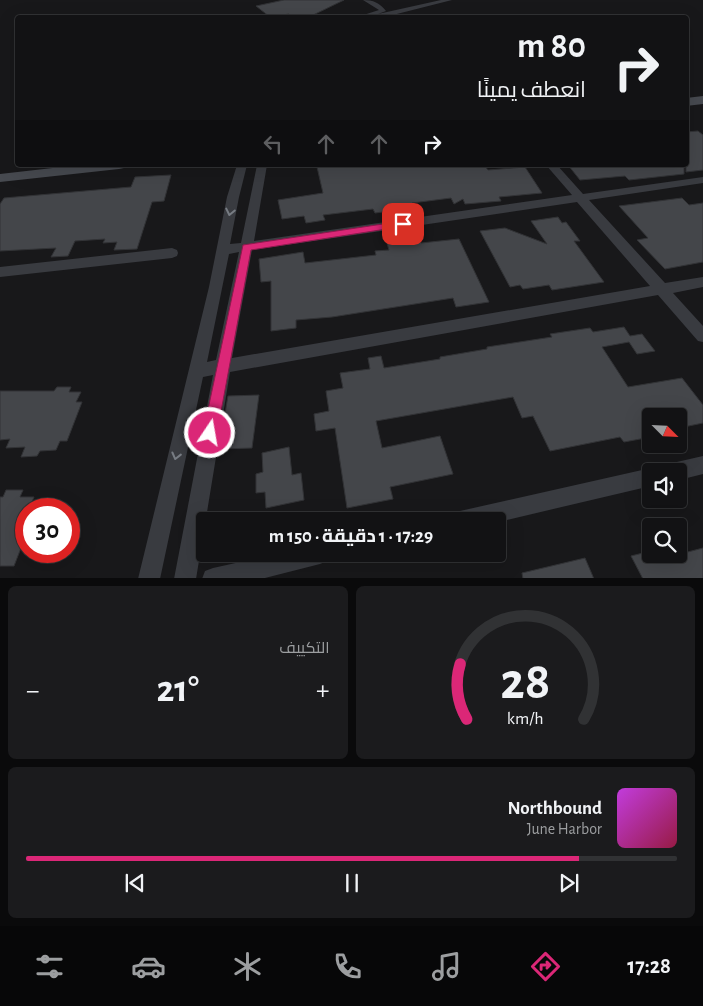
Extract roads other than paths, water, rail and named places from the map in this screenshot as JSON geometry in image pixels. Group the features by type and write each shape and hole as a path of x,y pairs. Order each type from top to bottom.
{"street":[{"path":"366,0 380,7 383,11 368,15"},
{"path":"383,15 449,0"},
{"path":"689,102 703,100"},
{"path":"0,178 101,167"},
{"path":"149,578 242,167"},
{"path":"185,578 207,449 262,167"},
{"path":"552,167 663,289 703,336"},
{"path":"222,250 703,180"},
{"path":"0,272 172,253"},
{"path":"197,371 703,282"},
{"path":"687,468 703,465"},
{"path":"499,512 642,479"},
{"path":"213,578 284,562"}]}
